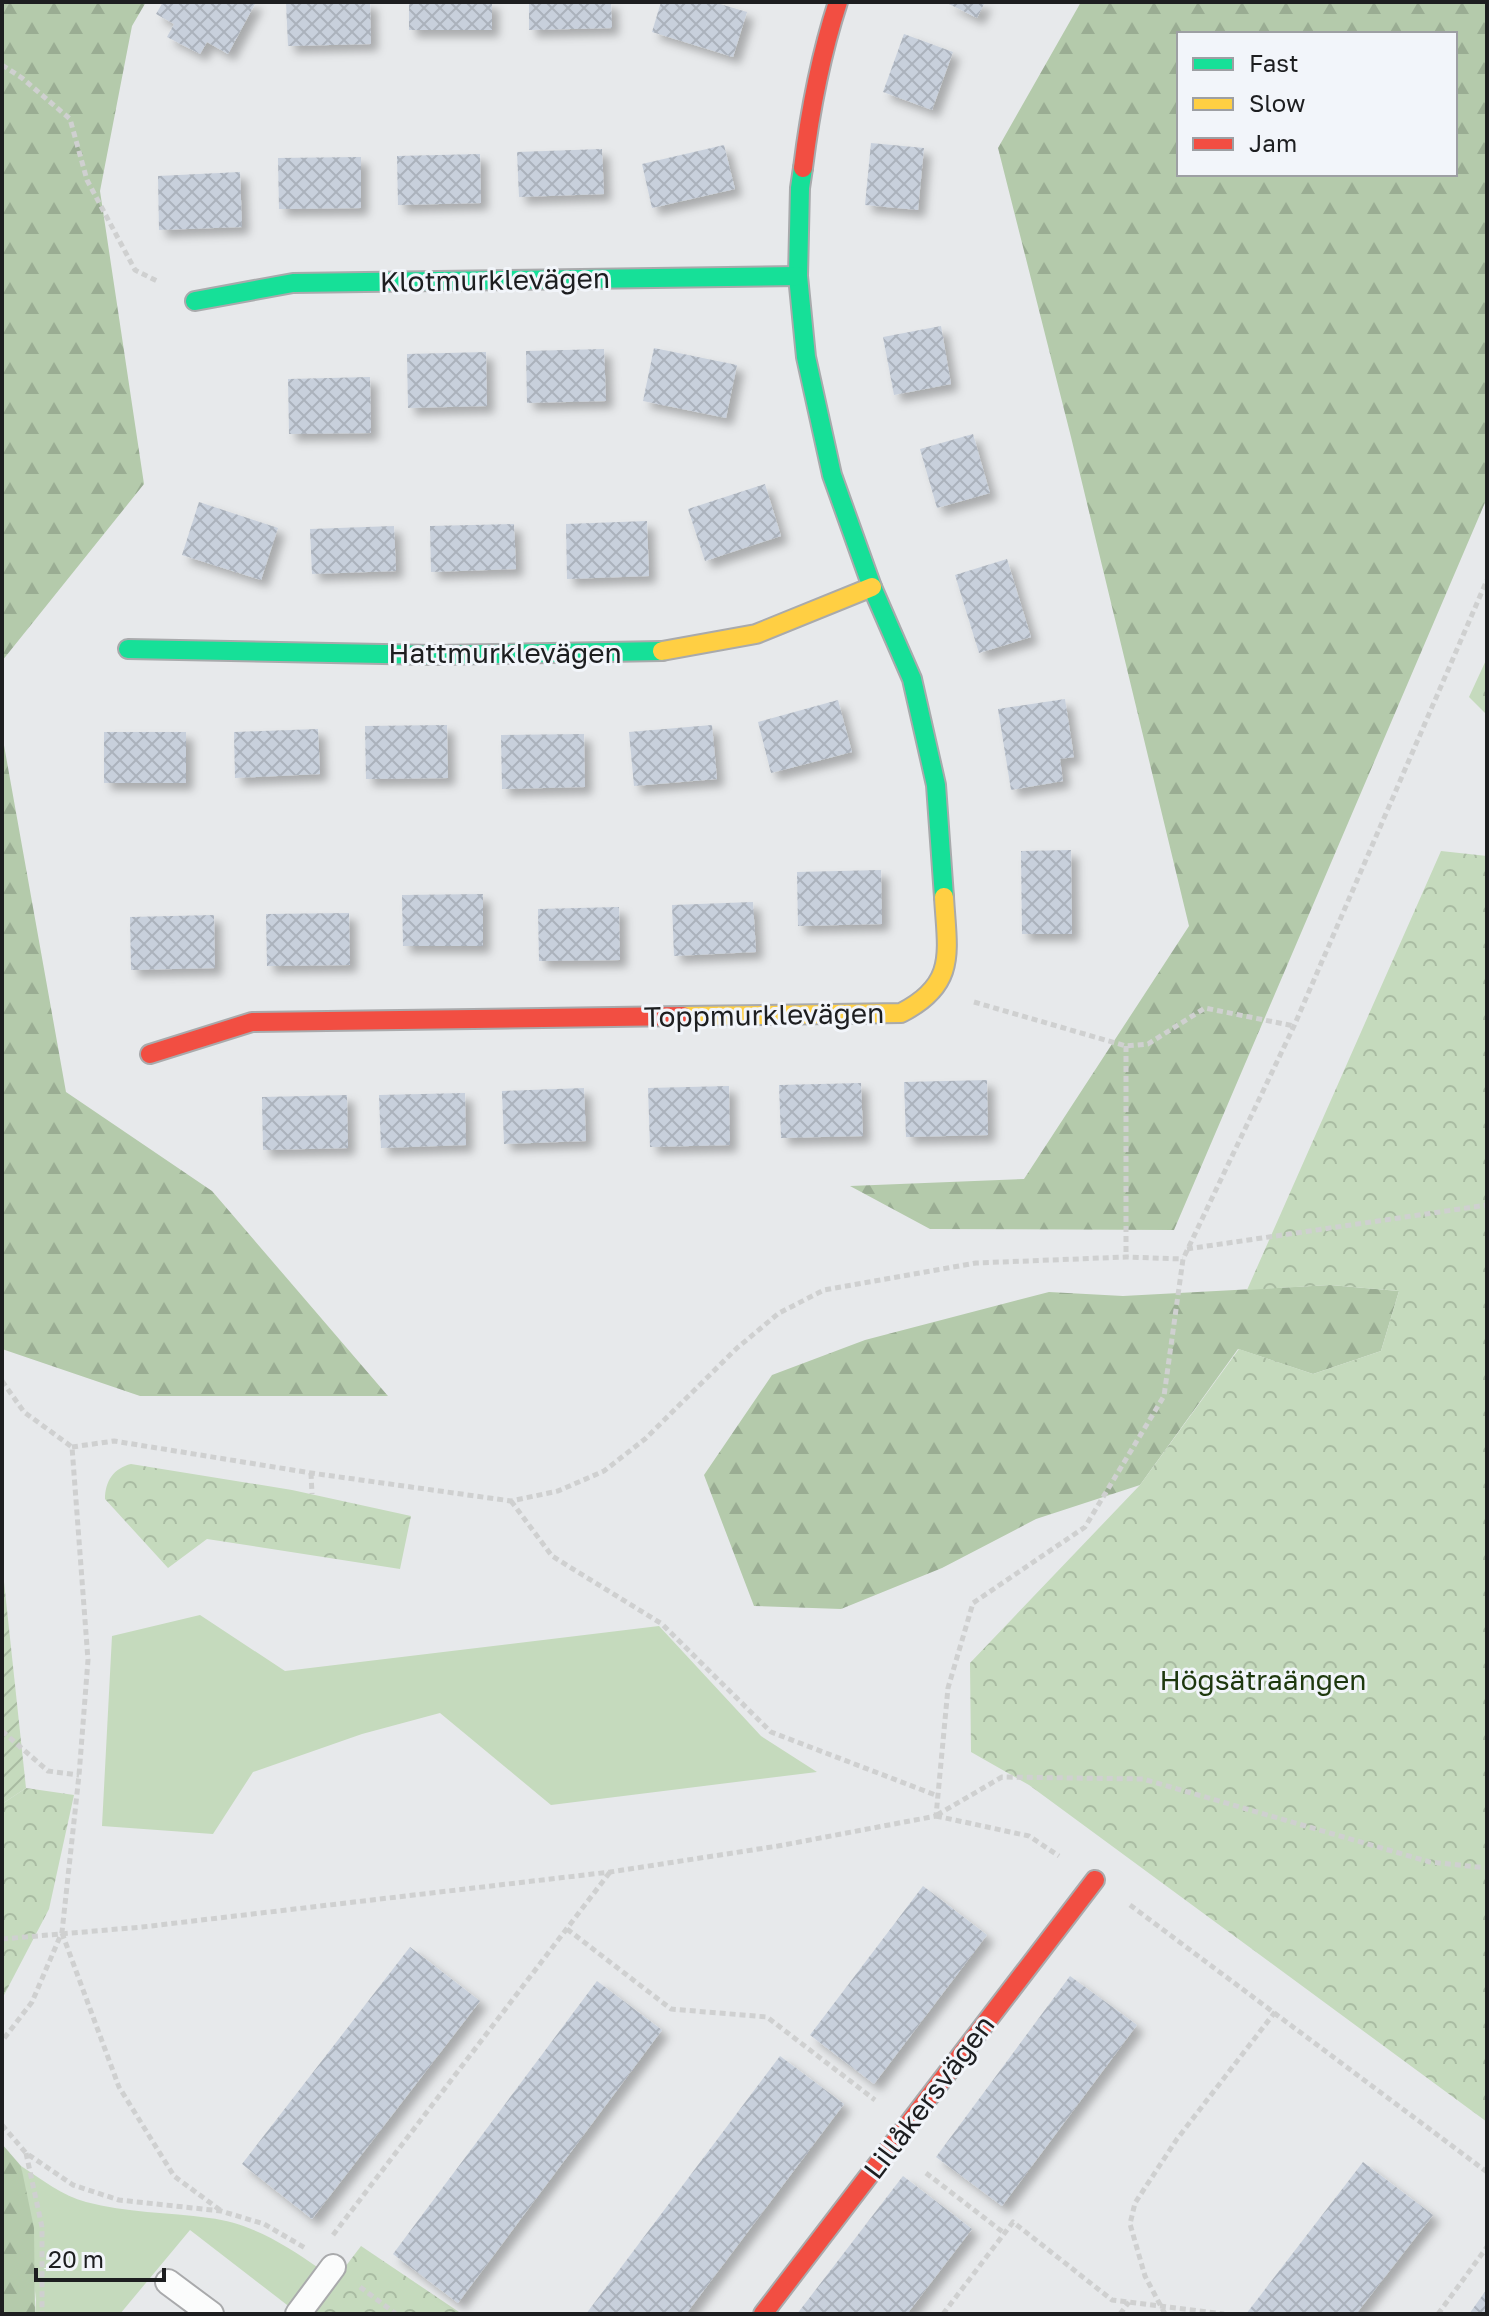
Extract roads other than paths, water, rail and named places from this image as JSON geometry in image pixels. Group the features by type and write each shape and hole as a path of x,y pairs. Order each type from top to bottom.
{"street":[{"path":"838,2 811,104 800,188 798,276 806,357 832,475 872,587"},
{"name":"Klotmurklevägen","path":"195,301 293,283 798,276"},
{"name":"Hattmurklevägen","path":"128,649 434,655 655,652 756,634 872,587"},
{"name":"Toppmurklevägen","path":"150,1054 252,1022 901,1013 919,1005 934,990 948,959 936,785 912,679 872,587"},
{"name":"Lillåkersvägen","path":"763,2314 1095,1880"}],"lane":[{"path":"298,2314 325,2261"},
{"path":"168,2282 211,2314"}],"park label":[{"name":"Högsätraängen","path":"1263,1680"}]}
